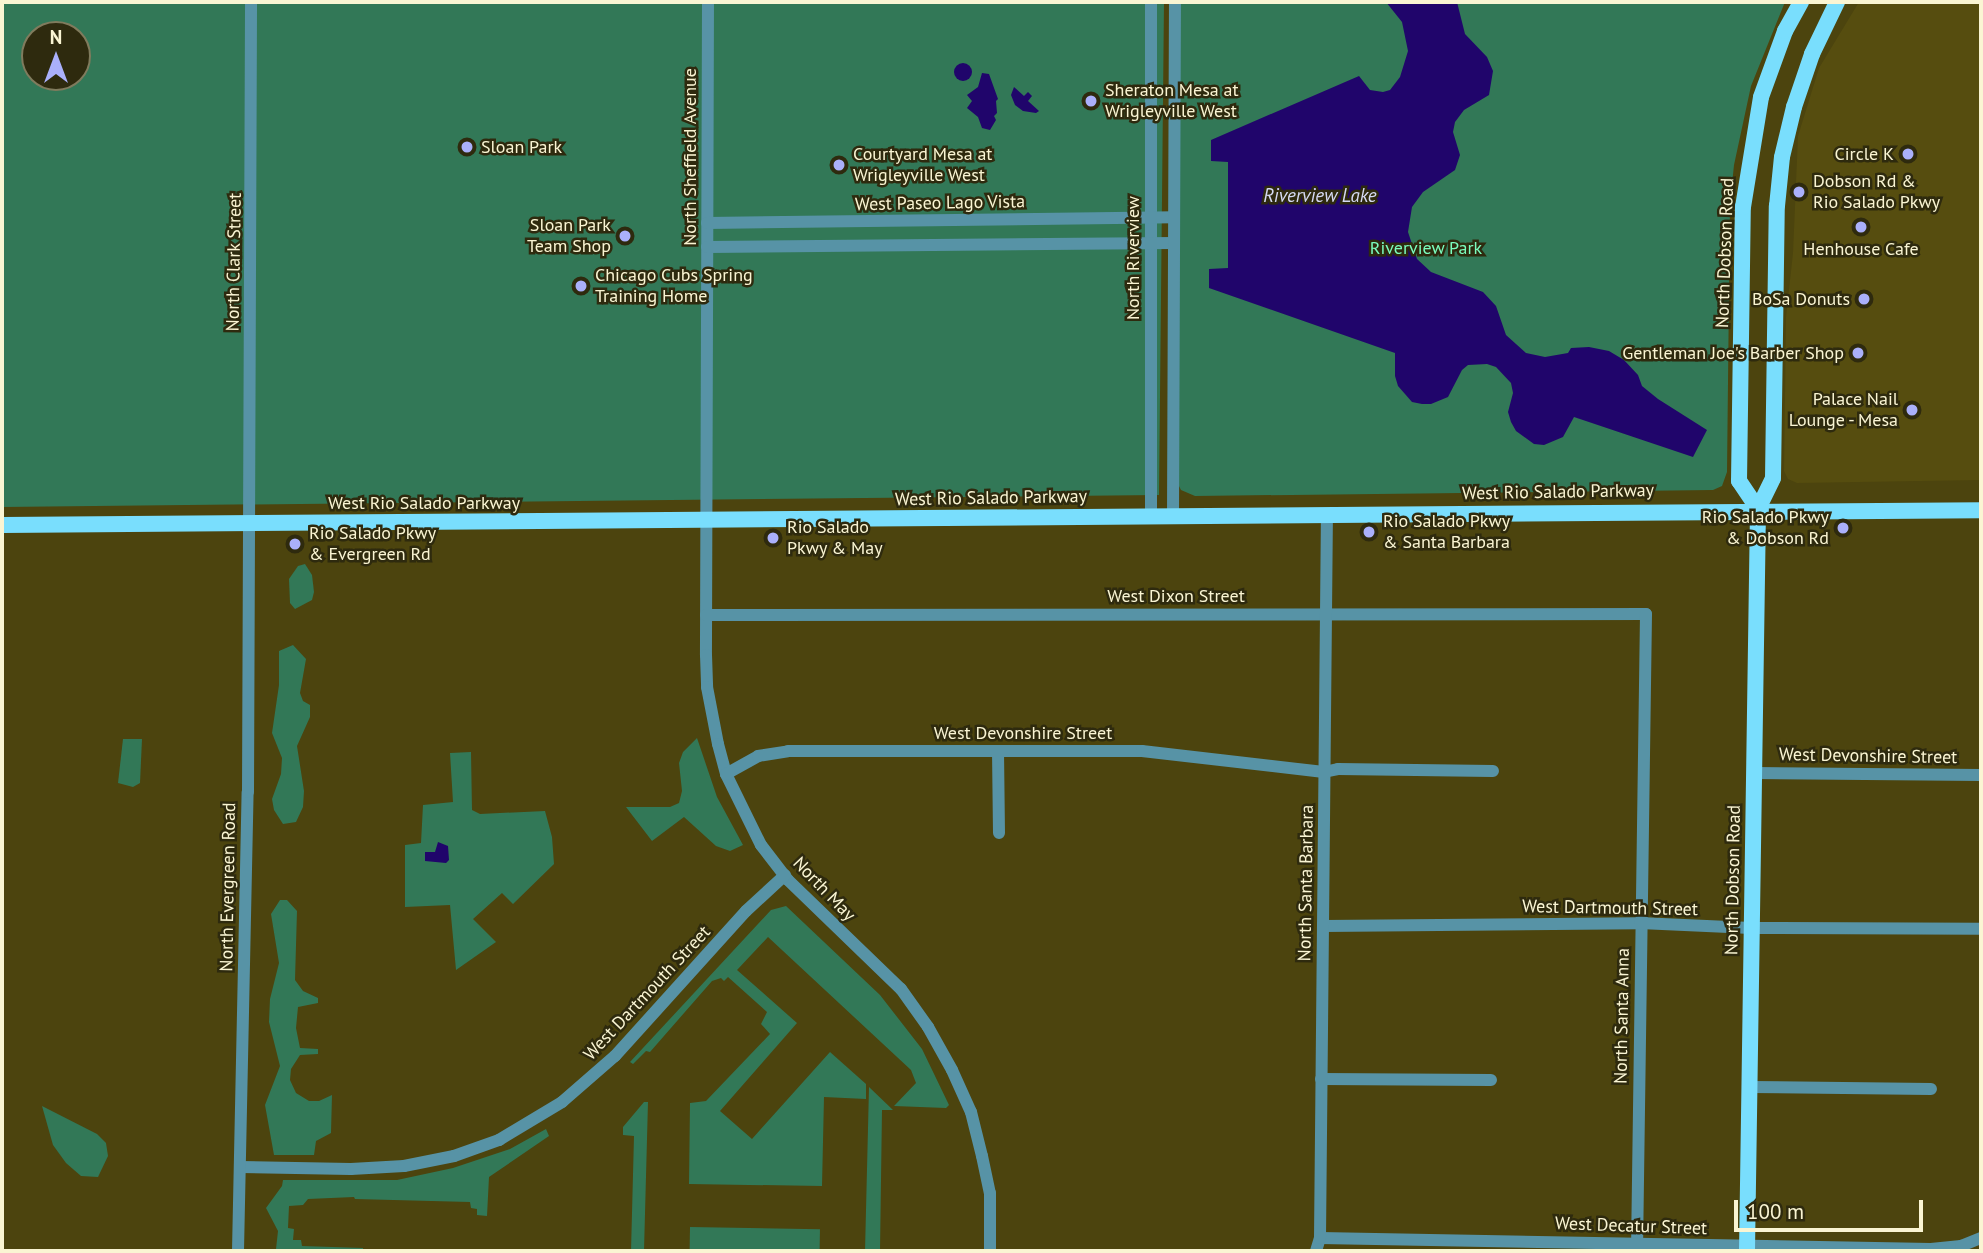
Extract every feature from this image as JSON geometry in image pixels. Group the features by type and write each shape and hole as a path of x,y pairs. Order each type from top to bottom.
{"main road":[{"name":"North Dobson Road","path":"1758,509 1739,481 1743,208 1760,97 1785,31 1801,2"},
{"name":"North Dobson Road","path":"1747,1249 1758,509 1773,478 1777,206 1782,158 1794,107 1812,54 1837,2"},
{"name":"West Rio Salado Parkway","path":"2,525 706,522 1758,509 1981,510"}],"street":[{"name":"North Clark Street","path":"250,523 251,2"},
{"name":"North Sheffield Avenue","path":"706,522 708,2"},
{"name":"North Riverview","path":"1151,2 1151,515"},
{"path":"1173,515 1174,2"},
{"path":"1151,101 1174,101"},
{"name":"West Paseo Lago Vista","path":"707,223 1174,217"},
{"path":"928,220 929,245"},
{"path":"707,247 1174,243"},
{"name":"North Santa Barbara","path":"1316,1251 1320,1238 1327,514"},
{"name":"North May","path":"706,522 707,687 726,774 761,845 785,875 901,989 928,1027 953,1070 971,1112 990,1193 990,1251"},
{"name":"North Evergreen Road","path":"239,1251 250,523"},
{"name":"West Dixon Street","path":"706,615 1646,614"},
{"name":"North Santa Anna","path":"1637,1247 1646,614"},
{"name":"West Devonshire Street","path":"726,774 758,756 788,751 1156,752 1324,772 1338,769 1493,771"},
{"path":"998,751 999,834"},
{"name":"West Devonshire Street","path":"1754,773 1981,775"},
{"name":"West Dartmouth Street","path":"240,1167 351,1169 404,1166 454,1156 499,1140 562,1102 615,1056 746,911 785,875"},
{"name":"West Dartmouth Street","path":"1323,926 1640,923 1751,928 1981,929"},
{"path":"1321,1079 1491,1080"},
{"path":"1749,1087 1931,1089"},
{"name":"West Decatur Street","path":"1320,1238 1865,1250 1961,1246 1981,1238"}],"shaded area":[{"path":"1859,2 1981,2 1981,480 1797,483 1788,479 1784,471 1786,317 1793,253 1798,136 1819,68"}],"green space":[{"name":"Chicago Cubs Spring Training Home","path":"2,2 1164,2 1159,495 2,507"},
{"name":"Riverview Park","path":"1180,2 1785,2 1751,86 1734,165 1730,204 1727,472 1722,486 1713,490 1195,496 1181,490 1178,484"},
{"path":"305,564 312,575 314,592 312,600 295,609 290,603 289,579 298,566"},
{"path":"293,645 306,659 300,693 303,701 310,705 310,717 297,746 304,791 303,807 296,822 283,824 274,810 272,799 281,774 282,758 272,733 279,685 279,651"},
{"path":"697,738 717,797 743,845 730,851 716,846 684,817 652,841 626,807 670,807 679,803 682,791 679,763 683,752"},
{"path":"123,739 142,739 140,783 133,787 118,783"},
{"path":"471,752 472,810 480,814 545,811 552,837 554,864 513,904 502,893 473,919 496,942 456,970 450,905 405,907 405,845 421,843 423,805 453,802 450,753"},
{"path":"280,900 287,900 297,911 295,980 303,991 318,998 318,1003 298,1007 296,1028 300,1048 318,1049 318,1054 300,1055 291,1069 290,1080 296,1093 309,1101 319,1101 332,1095 331,1133 316,1141 314,1155 274,1155 265,1105 280,1066 269,1022 270,999 279,963 271,914"},
{"path":"786,906 880,995 922,1049 949,1105 946,1108 894,1106 916,1083 911,1070 768,937 737,970 797,1023 720,1111 752,1139 830,1052 866,1084 866,1099 824,1097 822,1186 689,1184 690,1103 706,1101 770,1034 761,1024 767,1012 728,977 724,981 721,978 712,981 650,1052 646,1051 633,1064 630,1062 771,910"},
{"path":"869,1087 893,1110 882,1110 880,1251 865,1251"},
{"path":"644,1102 648,1102 644,1251 631,1251 634,1136 623,1135 623,1127"},
{"path":"42,1106 97,1134 106,1143 108,1156 98,1177 81,1176 66,1163 53,1145"},
{"path":"546,1129 549,1136 489,1177 487,1216 477,1215 477,1209 471,1208 470,1202 354,1197 308,1199 303,1205 289,1206 288,1228 294,1229 293,1240 301,1240 302,1246 363,1248 363,1251 276,1249 278,1231 266,1208 282,1186 283,1180 397,1180 453,1168 510,1149"},
{"path":"690,1227 820,1229 820,1251 690,1251"}],"water":[{"name":"Riverview Lake","path":"1386,2 1457,2 1465,34 1487,57 1493,71 1489,95 1464,110 1455,122 1453,132 1460,155 1455,170 1423,192 1412,207 1408,232 1417,259 1431,272 1483,292 1496,306 1506,335 1526,353 1545,357 1568,353 1571,348 1589,347 1609,351 1624,360 1638,375 1642,386 1707,430 1693,457 1574,417 1563,437 1544,445 1534,444 1516,431 1511,422 1508,412 1513,393 1511,383 1496,367 1487,364 1468,365 1462,370 1448,397 1431,404 1412,402 1398,386 1395,353 1209,288 1209,269 1228,268 1228,162 1211,161 1211,140 1359,76 1370,90 1390,90 1400,77 1408,51 1402,22"},
{"path":"963,63 969,66 972,72 969,78 963,81 957,78 954,72 957,66"},
{"path":"982,73 989,74 998,99 997,113 994,116 996,120 990,130 982,128 978,117 967,108 972,101 967,95 978,87"},
{"path":"1014,87 1024,96 1028,92 1032,96 1028,101 1039,111 1023,111 1015,105 1011,95"},
{"path":"438,842 448,846 449,860 446,863 425,861 425,852 435,852"}],"place":[{"name":"Sheraton Mesa at Wrigleyville West","path":"1091,101"},
{"name":"Sloan Park","path":"467,147"},
{"name":"Circle K","path":"1908,154"},
{"name":"Courtyard Mesa at Wrigleyville West","path":"839,165"},
{"name":"Dobson Rd & Rio Salado Pkwy","path":"1799,192"},
{"name":"Henhouse Cafe","path":"1861,227"},
{"name":"Sloan Park Team Shop","path":"625,236"},
{"name":"Chicago Cubs Spring Training Home","path":"581,286"},
{"name":"BoSa Donuts","path":"1864,299"},
{"name":"Gentleman Joe's Barber Shop","path":"1858,353"},
{"name":"Palace Nail Lounge - Mesa","path":"1912,410"},
{"name":"Rio Salado Pkwy & Dobson Rd","path":"1843,528"},
{"name":"Rio Salado Pkwy & Santa Barbara","path":"1369,532"},
{"name":"Rio Salado Pkwy & May","path":"773,538"},
{"name":"Rio Salado Pkwy & Evergreen Rd","path":"295,544"}]}
